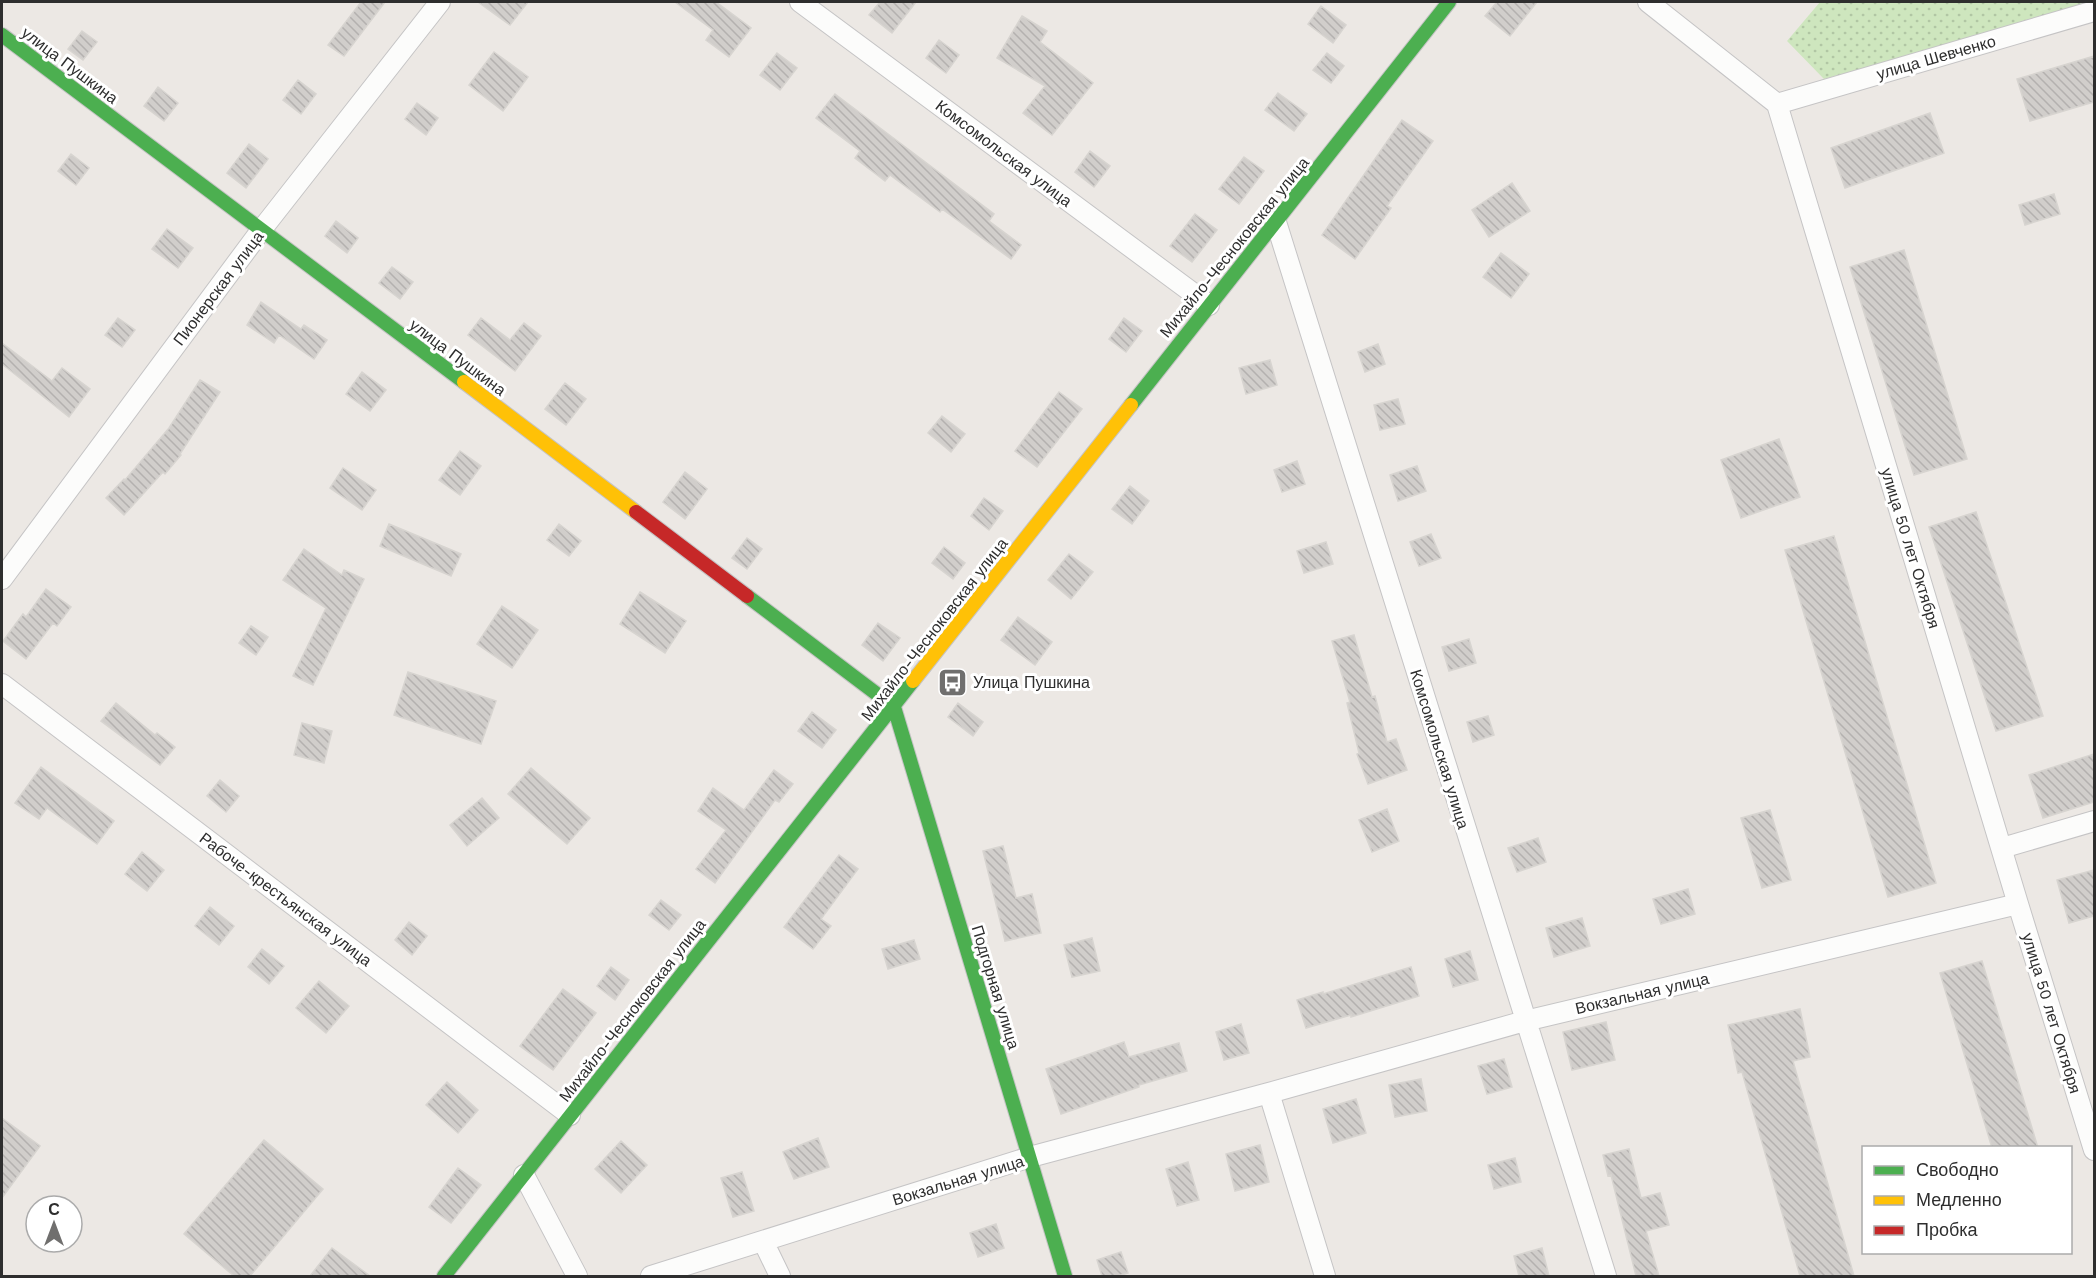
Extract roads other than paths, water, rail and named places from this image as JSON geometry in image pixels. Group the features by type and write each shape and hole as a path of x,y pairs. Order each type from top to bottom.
{"street":[{"name":"Пионерская улица","path":"2,579 262,228 440,2"},
{"name":"Комсомольская улица","path":"800,2 1209,305"},
{"name":"Михайло-Чесноковская улица","path":"444,1276 1449,2"},
{"path":"1648,2 1777,104"},
{"name":"улица Шевченко","path":"1777,104 2094,11"},
{"name":"улица Пушкина","path":"2,34 894,707"},
{"name":"улица 50 лет Октября","path":"1777,104 2094,1150"},
{"name":"Комсомольская улица","path":"1276,222 1606,1276"},
{"name":"Рабоче-крестьянская улица","path":"2,684 570,1115"},
{"name":"Подгорная улица","path":"894,707 1065,1276"},
{"path":"2002,848 2094,821"},
{"name":"Вокзальная улица","path":"651,1276 1030,1157 1525,1021 2018,904"},
{"path":"1269,1093 1325,1276"},
{"path":"524,1175 578,1276"},
{"path":"763,1241 780,1276"}],"place":[{"name":"Улица Пушкина","path":"952,682"}]}
